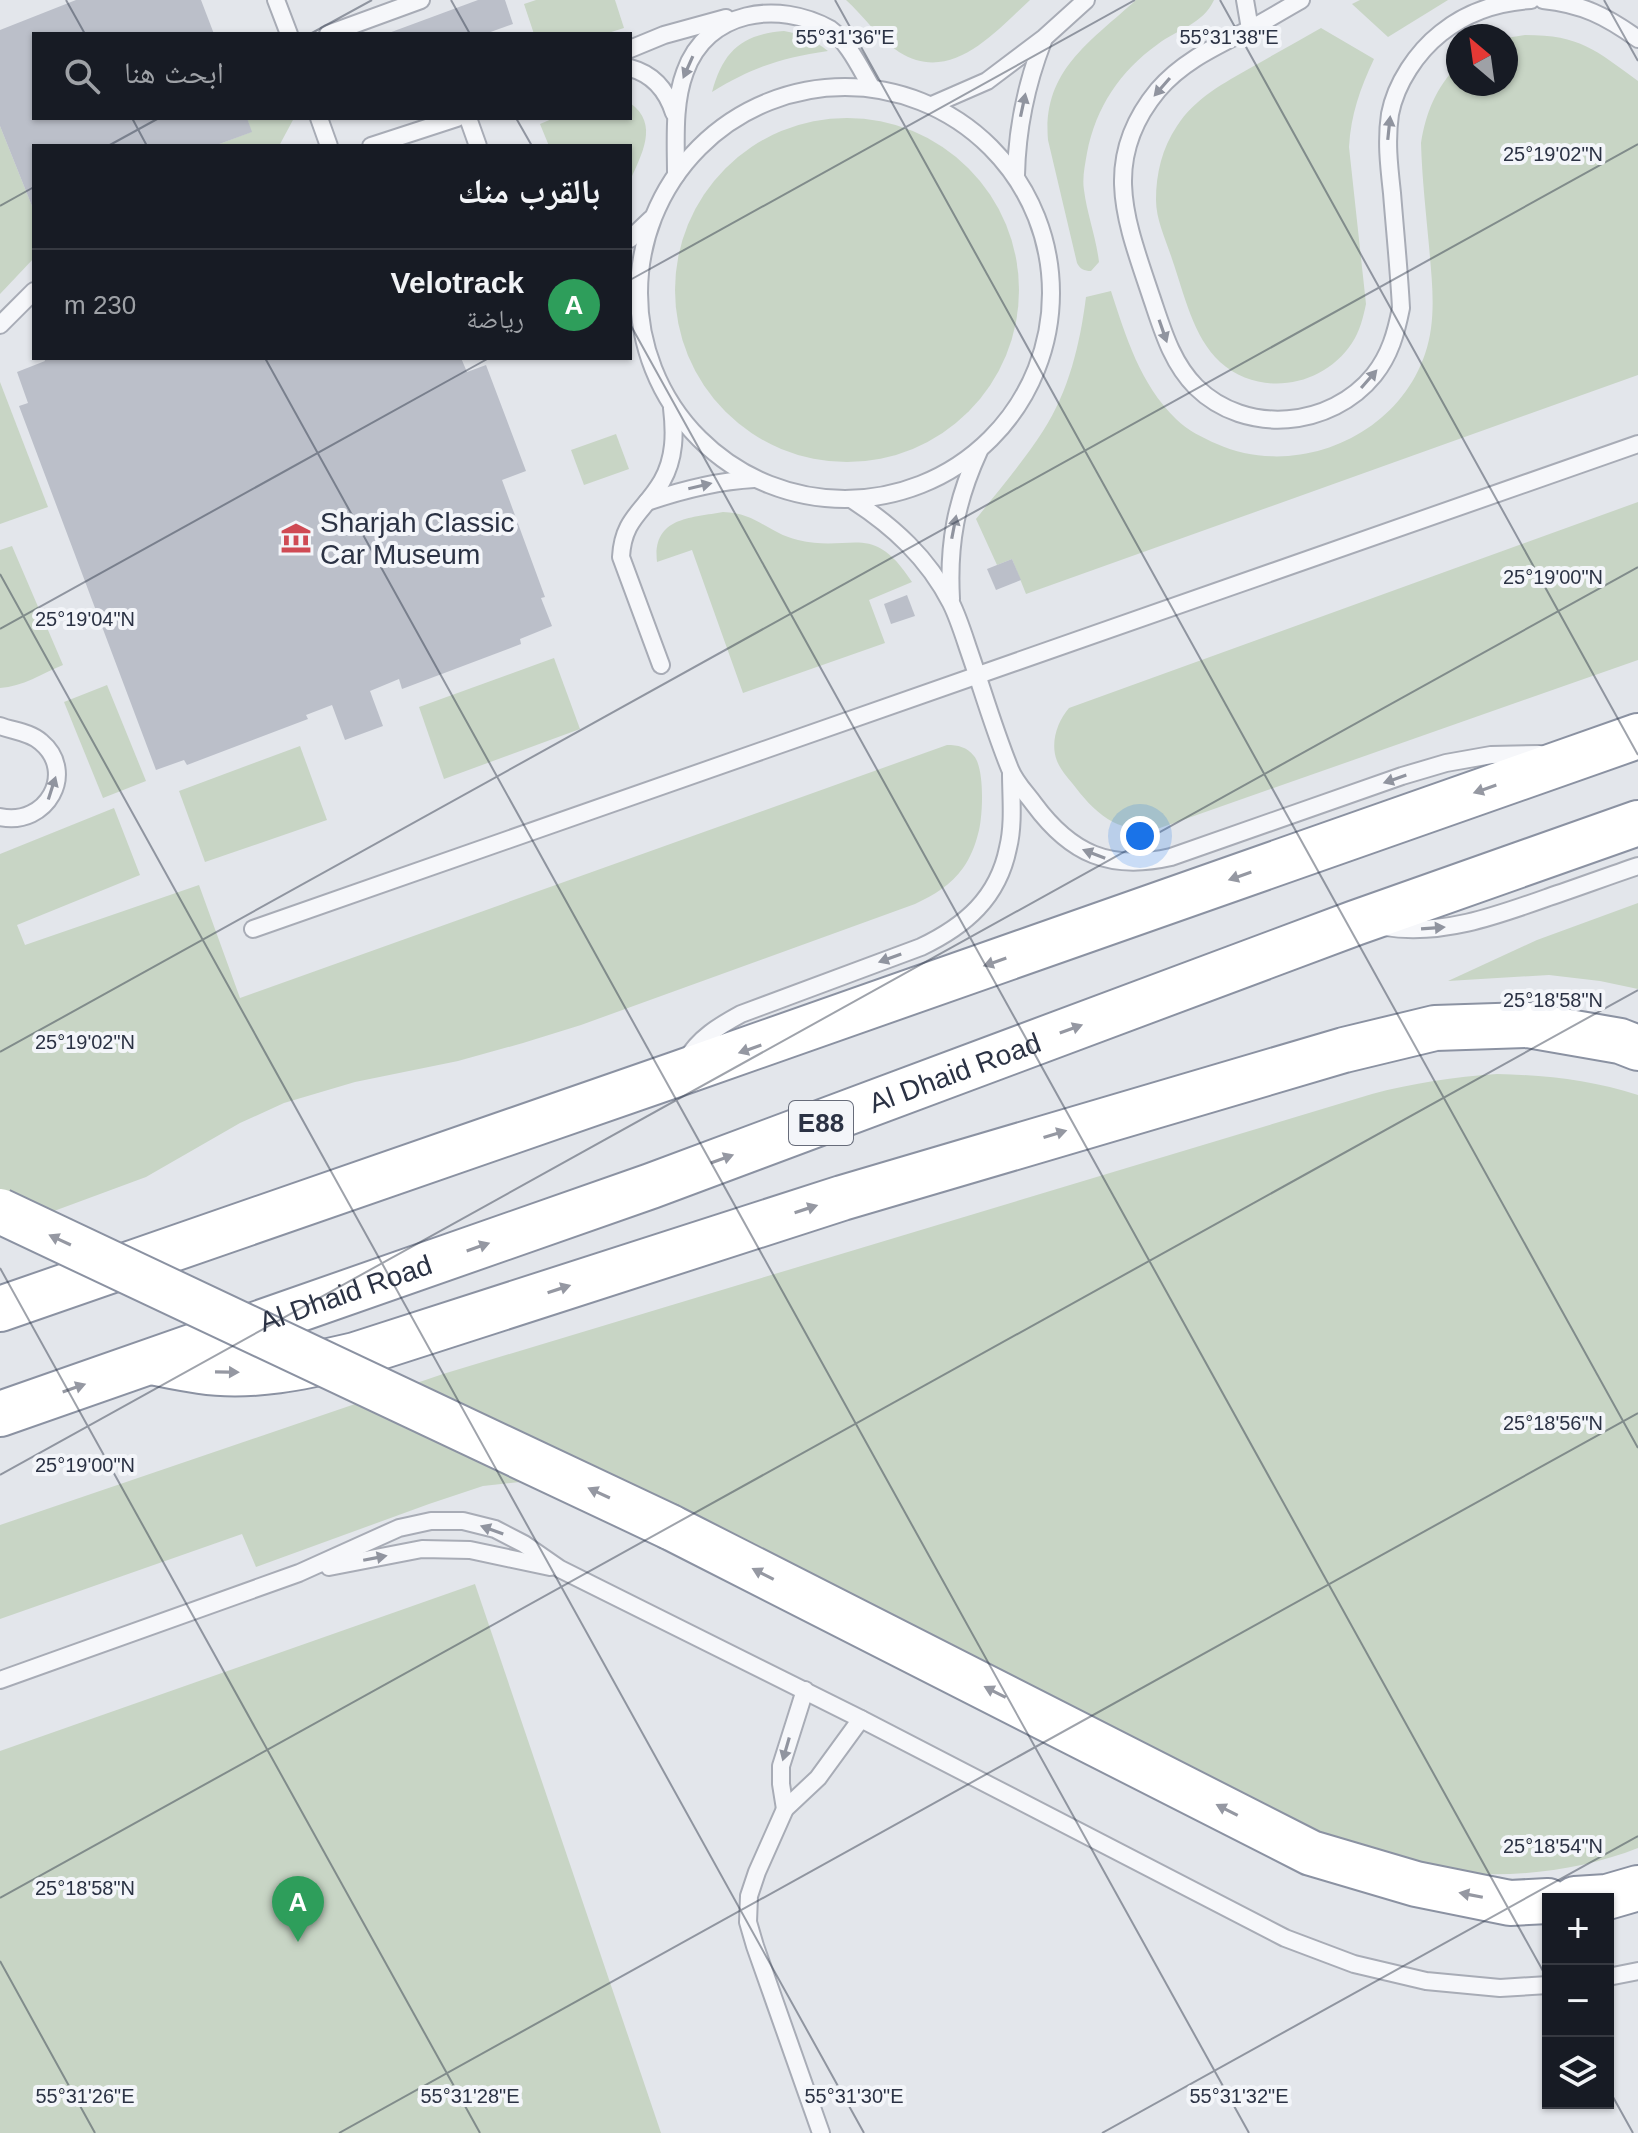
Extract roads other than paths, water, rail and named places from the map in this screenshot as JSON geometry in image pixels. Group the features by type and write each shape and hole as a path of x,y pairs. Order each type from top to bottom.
{"highway":[{"path":"0,1309 1638,736"},
{"name":"Al Dhaid Road","path":"0,1414 651,1186 1355,923 1638,823"},
{"path":"150,1362 202,1372 253,1373 305,1367 355,1355 842,1198 1329,1055 1435,1028 1528,1025 1620,1041 1638,1048"},
{"path":"0,1211 670,1527 1311,1853 1432,1887 1510,1903 1542,1901"},
{"path":"1614,1895 1638,1888"}],"lane":[{"path":"276,0 288,32"},
{"path":"333,32 421,0"},
{"path":"932,105 987,81 1044,38 1086,0"},
{"path":"1245,0 1250,29"},
{"path":"1301,0 1199,54 1177,71 1141,116 1129,143 1123,172 1127,223 1168,346 1197,388 1217,403 1265,420 1291,420 1326,411 1357,393 1375,375 1388,355 1397,332 1401,308 1387,145 1391,111 1401,85 1425,46 1450,26 1482,9 1510,1 1531,0"},
{"path":"1543,0 1595,11 1638,39"},
{"path":"632,48 675,31 760,8 786,9 811,16 833,31 850,50 872,88"},
{"path":"676,175 678,93 685,69 698,47 715,29 735,16"},
{"path":"1016,175 1022,105 1044,38"},
{"path":"632,68 657,82 670,99 676,120"},
{"path":"827,87 872,88 903,94 932,105 978,134 1016,175 1036,210 1048,248 1052,288 1048,333 1034,376 1011,416 980,449 941,475 897,492 851,499 818,498 785,491 754,479 723,460 696,436 672,408 654,374 633,315 641,258 653,218 676,175 705,141 742,114 783,96 827,87"},
{"path":"320,120 328,144"},
{"path":"377,144 451,120"},
{"path":"469,120 477,144"},
{"path":"632,237 653,218"},
{"path":"0,325 32,293"},
{"path":"661,665 621,557 627,527 662,481 671,458 675,433 672,408"},
{"path":"253,929 1638,444"},
{"path":"952,604 951,540 962,493 980,449"},
{"path":"647,502 700,486 754,479"},
{"path":"851,499 899,534 920,555 952,604 1011,773 1055,830 1076,846 1100,857 1123,862 1148,862 1171,857 1446,763 1491,755 1582,755"},
{"path":"0,726 41,741 56,766 56,780 52,795 44,807 32,815 18,819 0,817"},
{"path":"677,1074 694,1048 716,1029 741,1014 921,947 946,935 968,919 986,898 1000,874 1009,847 1011,773"},
{"path":"1355,923 1397,929 1440,928 1482,920 1638,866"},
{"path":"0,1680 299,1573 399,1528 431,1521 463,1521 495,1529 524,1544 560,1569 805,1690 1285,1938 1354,1964 1426,1981 1500,1988 1542,1985"},
{"path":"299,1573 422,1549 470,1550 560,1569"},
{"path":"785,1809 781,1766 805,1690"},
{"path":"821,2133 755,1946 748,1922 749,1896 785,1809 818,1778 861,1719"},
{"path":"1614,1976 1638,1971"}],"place":[{"name":"Sharjah Classic Car Museum","path":"296,538"},
{"name":"Velotrack","path":"298,1942"}]}
